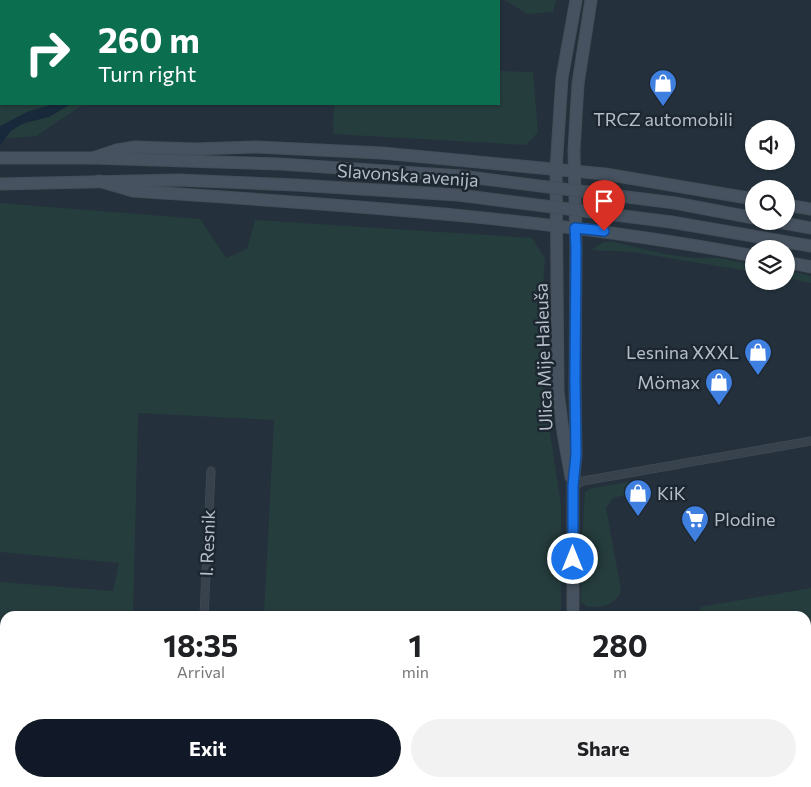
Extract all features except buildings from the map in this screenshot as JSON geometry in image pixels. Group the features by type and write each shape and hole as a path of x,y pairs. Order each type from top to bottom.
{"main road":[{"name":"Ulica Mije Haleuša","path":"573,486 566,455 558,391 556,169 562,78 576,0"},
{"name":"Ulica Mije Haleuša","path":"573,611 573,486 576,455 574,171 578,84 592,0"},
{"path":"93,158 117,150 135,148 256,148 382,153 574,171 745,198"},
{"name":"Slavonska avenija","path":"6,158 93,158 280,164 461,176 675,203 745,216"},
{"name":"Slavonska avenija","path":"0,184 178,180 458,195 671,222 811,246"},
{"path":"99,181 134,191 360,206 558,226 677,242 745,254"},
{"path":"795,206 811,209"},
{"path":"795,225 811,228"},
{"path":"795,264 811,267"}],"street":[{"path":"573,486 583,481 811,441"},
{"name":"I. Resnik","path":"204,611 211,471"}],"green space":[{"path":"504,0 556,0 553,12 528,14"},
{"path":"500,71 533,72 538,132 526,145 333,134 334,105 500,105"},
{"path":"0,105 82,105 36,136 0,139"},
{"path":"0,203 200,219 226,258 247,249 255,220 532,238 545,259 540,325 544,394 561,505 561,611 264,611 274,420 138,413 133,611 0,611 0,582 113,591 119,563 0,552"},
{"path":"604,242 614,242 664,254 694,258 718,258 745,263 745,271 633,252 591,250"},
{"path":"795,272 811,276 811,283 795,280"},
{"path":"638,480 641,484 638,492 613,498 606,508 621,590 617,599 613,602 599,607 588,607 581,602 585,492 589,489"},
{"path":"811,588 811,611 700,611 700,607"}],"water":[{"path":"50,105 69,105 49,117 17,127 11,131 0,145 0,126 27,112"}],"place":[{"name":"TRCZ automobili","path":"663,107"},
{"name":"Lesnina XXXL","path":"758,376"},
{"name":"Mömax","path":"719,406"},
{"name":"KiK","path":"638,517"},
{"name":"Plodine","path":"695,543"}],"route":[{"path":"573,559 573,486 576,455 575,228 604,231"}]}
